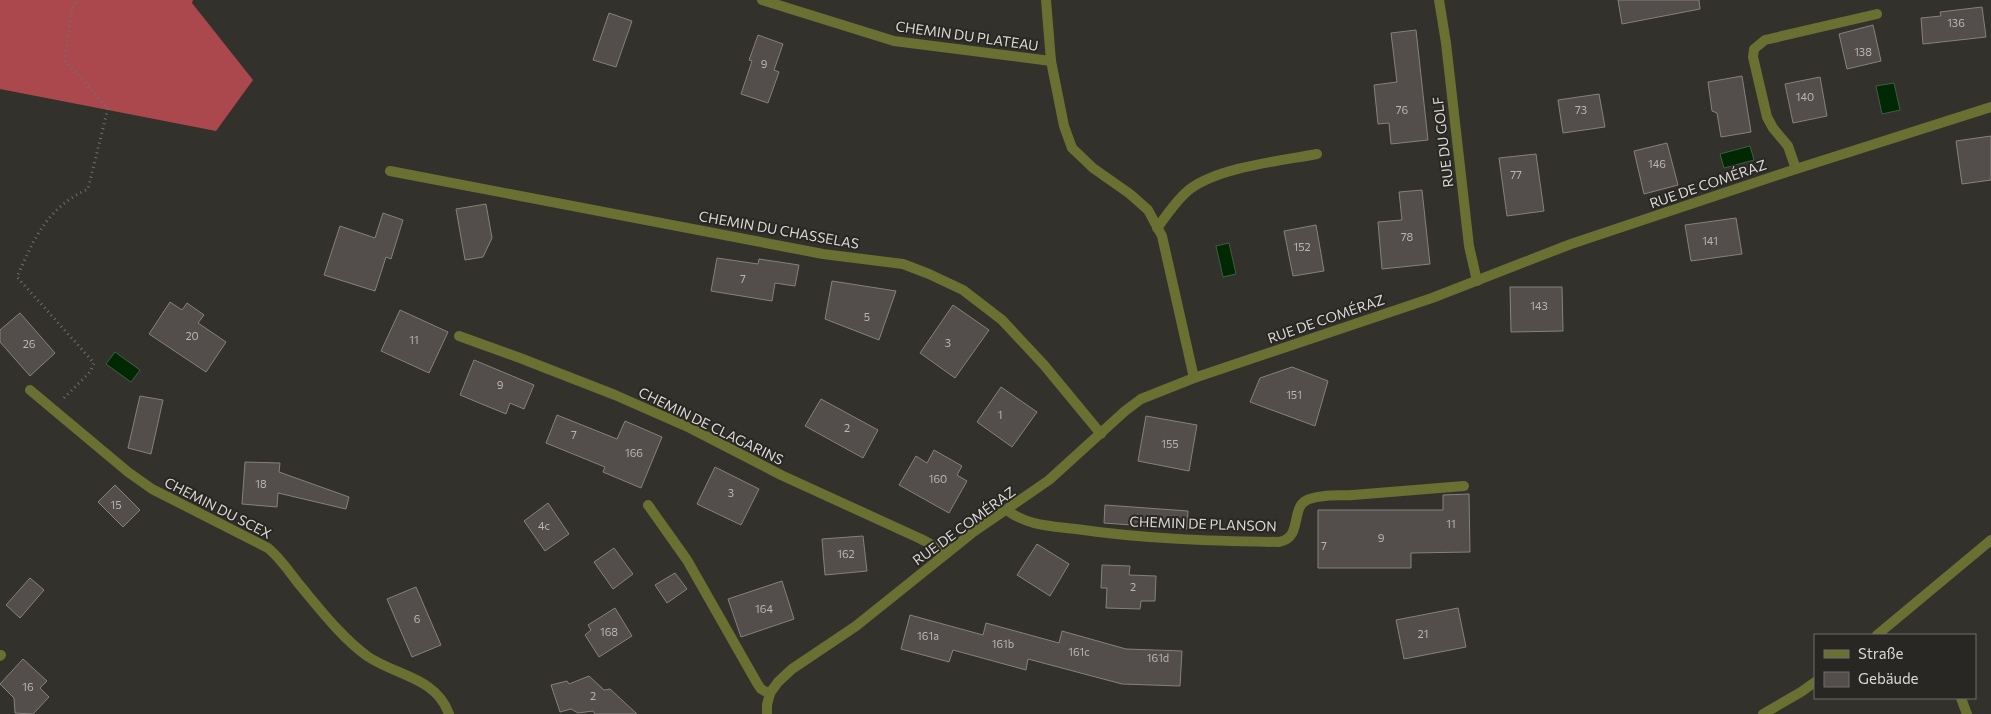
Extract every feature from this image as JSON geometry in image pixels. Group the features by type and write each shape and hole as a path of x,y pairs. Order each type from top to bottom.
{"street":[{"name":"CHEMIN DU PLATEAU","path":"762,0 894,40 1051,61 1064,126 1072,148 1093,168 1130,194 1148,210 1162,236 1194,378"},
{"path":"1046,0 1051,61"},
{"name":"RUE DU GOLF","path":"1439,0 1446,43 1469,246 1477,281"},
{"path":"1796,169 1788,146 1773,128 1767,117 1753,56 1754,49 1765,40 1877,14"},
{"name":"RUE DE COMÉRAZ","path":"770,694 778,682 792,669 856,626 972,533 1049,480 1125,410 1141,399 1194,378 1477,281 1571,244 1796,169 1991,107"},
{"path":"1158,228 1188,190 1202,182 1236,170 1317,154"},
{"name":"CHEMIN DU CHASSELAS","path":"390,171 814,252 903,264 963,290 1002,320 1044,365 1101,434"},
{"name":"CHEMIN DE CLAGARINS","path":"459,336 566,375 690,428 781,475 921,539 932,545 944,556"},
{"name":"CHEMIN DU SCEX","path":"30,390 128,472 152,489 268,548 280,559 315,604 349,641 374,660 433,689 442,698 449,714"},
{"name":"CHEMIN DE PLANSON","path":"1007,510 1028,522 1112,534 1156,538 1279,542 1286,540 1290,536 1300,508 1307,500 1464,486"},
{"path":"648,505 687,560 757,683 770,694 766,705 767,714"},
{"path":"1878,634 1991,540"},
{"path":"1763,714 1814,683"},
{"path":"1961,699 1967,714"}],"path":[{"path":"53,410 68,392 90,372 94,363 17,277 34,239 60,205 88,189 108,108 65,61 72,8 78,0"}],"shaded area":[{"path":"0,0 193,0 192,3 253,80 216,131 0,89"},
{"path":"1894,83 1900,110 1882,114 1876,86"},
{"path":"1750,146 1754,160 1724,168 1720,154"},
{"path":"1229,243 1236,274 1223,277 1216,246"},
{"path":"115,352 140,370 131,382 106,364"}],"building":[{"path":"1618,0 1699,0 1700,9 1622,24"},
{"path":"1982,7 1986,37 1923,44 1921,18 1941,16 1940,12"},
{"path":"609,13 632,21 616,67 593,60"},
{"path":"1873,25 1881,61 1847,69 1839,34"},
{"path":"1416,30 1428,140 1391,144 1389,123 1378,124 1374,85 1397,82 1391,33"},
{"path":"758,35 783,44 774,70 779,72 768,103 741,94 752,61 749,60"},
{"path":"1742,76 1751,132 1721,137 1717,113 1712,111 1708,82"},
{"path":"1820,77 1827,116 1793,123 1785,84"},
{"path":"1599,94 1605,127 1563,133 1558,100"},
{"path":"1991,136 1991,180 1962,184 1956,141"},
{"path":"1667,143 1678,185 1644,194 1634,151"},
{"path":"1536,154 1544,211 1507,216 1499,158"},
{"path":"1422,190 1430,264 1382,269 1378,222 1402,220 1399,192"},
{"path":"486,204 492,238 483,257 465,260 456,209"},
{"path":"383,213 403,220 391,259 386,257 375,291 324,275 340,226 375,238"},
{"path":"1736,218 1742,254 1691,261 1685,225"},
{"path":"1316,225 1324,271 1293,276 1284,231"},
{"path":"717,258 758,264 759,259 799,265 795,286 775,283 772,301 711,291"},
{"path":"832,281 896,291 879,340 825,319"},
{"path":"1510,287 1562,287 1563,331 1511,332"},
{"path":"170,302 182,310 187,303 204,315 198,323 226,342 206,372 149,334"},
{"path":"953,305 989,330 955,378 920,353"},
{"path":"400,310 448,332 429,373 381,351"},
{"path":"20,313 55,353 30,376 0,342 0,330"},
{"path":"474,360 534,385 524,409 510,403 506,414 460,395"},
{"path":"1292,367 1328,381 1315,426 1250,402 1260,378"},
{"path":"1001,387 1037,412 1012,447 977,422"},
{"path":"140,396 163,400 151,454 128,448"},
{"path":"821,399 878,430 863,458 805,426"},
{"path":"557,415 617,439 625,421 662,437 641,488 603,472 605,467 546,443"},
{"path":"1146,416 1197,425 1189,471 1138,461"},
{"path":"934,450 962,466 957,475 967,481 949,513 899,485 916,456 927,463"},
{"path":"245,462 280,463 279,472 349,497 346,509 278,493 277,507 242,504"},
{"path":"715,467 759,489 741,525 697,504"},
{"path":"115,485 140,510 123,527 98,502"},
{"path":"1469,494 1470,552 1411,553 1411,568 1318,568 1318,510 1443,510 1443,495"},
{"path":"548,503 569,534 545,551 524,521"},
{"path":"1105,505 1188,511 1187,529 1104,523"},
{"path":"863,536 867,571 825,575 822,539"},
{"path":"1037,544 1069,564 1050,596 1017,575"},
{"path":"614,548 633,574 613,589 594,562"},
{"path":"1102,565 1130,566 1129,575 1156,576 1155,601 1141,601 1140,609 1106,608 1107,588 1101,588"},
{"path":"675,573 687,589 667,603 655,585"},
{"path":"30,578 44,590 20,618 6,605"},
{"path":"782,581 794,619 741,637 728,599"},
{"path":"416,587 441,645 412,657 387,599"},
{"path":"615,608 632,636 599,657 585,635 591,630 588,625"},
{"path":"1458,608 1466,647 1404,659 1396,620"},
{"path":"910,615 983,635 986,623 1059,643 1062,631 1126,649 1182,651 1180,686 1122,684 1028,659 1026,670 953,650 949,662 901,649"},
{"path":"23,659 47,681 40,688 49,697 33,714 15,713 14,698 0,684"},
{"path":"589,676 604,690 610,689 637,714 595,714 593,711 578,713 571,709 560,712 551,685 567,681 569,684"}]}
